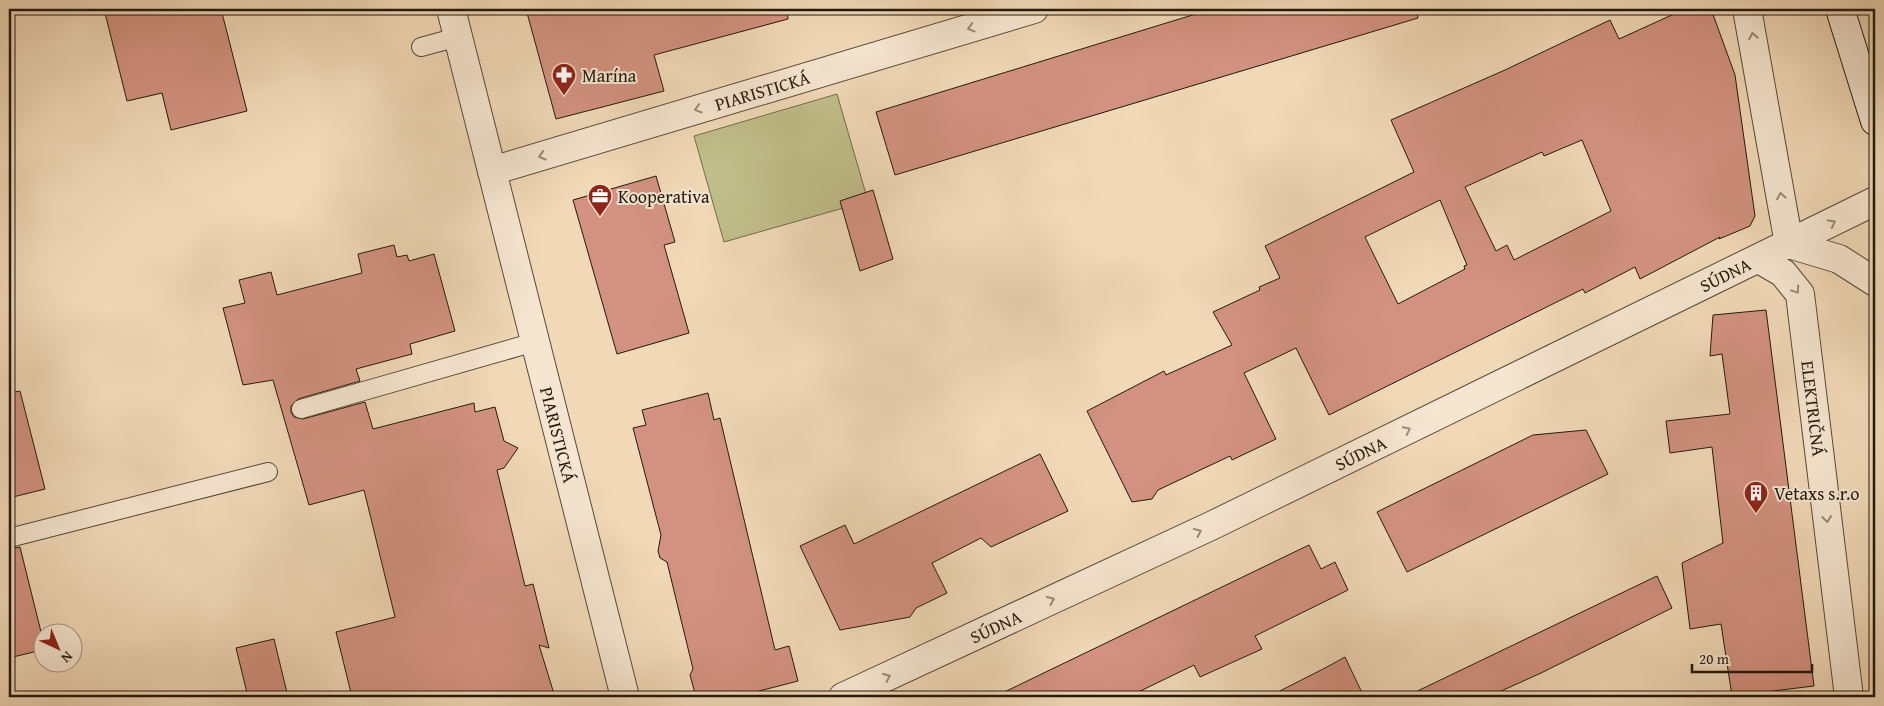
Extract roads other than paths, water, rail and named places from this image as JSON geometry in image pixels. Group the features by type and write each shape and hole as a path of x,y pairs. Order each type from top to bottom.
{"street":[{"name":"PIARISTICKÁ","path":"452,9 625,697"},
{"name":"PIARISTICKÁ","path":"492,171 1034,9"},
{"path":"1747,9 1790,244 1839,259 1875,282"},
{"path":"1840,9 1875,122"},
{"name":"SÚDNA","path":"843,697 1213,524 1875,201"},
{"name":"ELEKTRIČNÁ","path":"1759,259 1783,274 1800,294 1849,697"}],"lane":[{"path":"421,46 458,37"},
{"path":"300,409 535,342"},
{"path":"9,538 268,472"}],"place":[{"name":"Marína","path":"564,96"},
{"name":"Kooperativa","path":"600,217"},
{"name":"Vetaxs s.r.o","path":"1756,514"}]}
